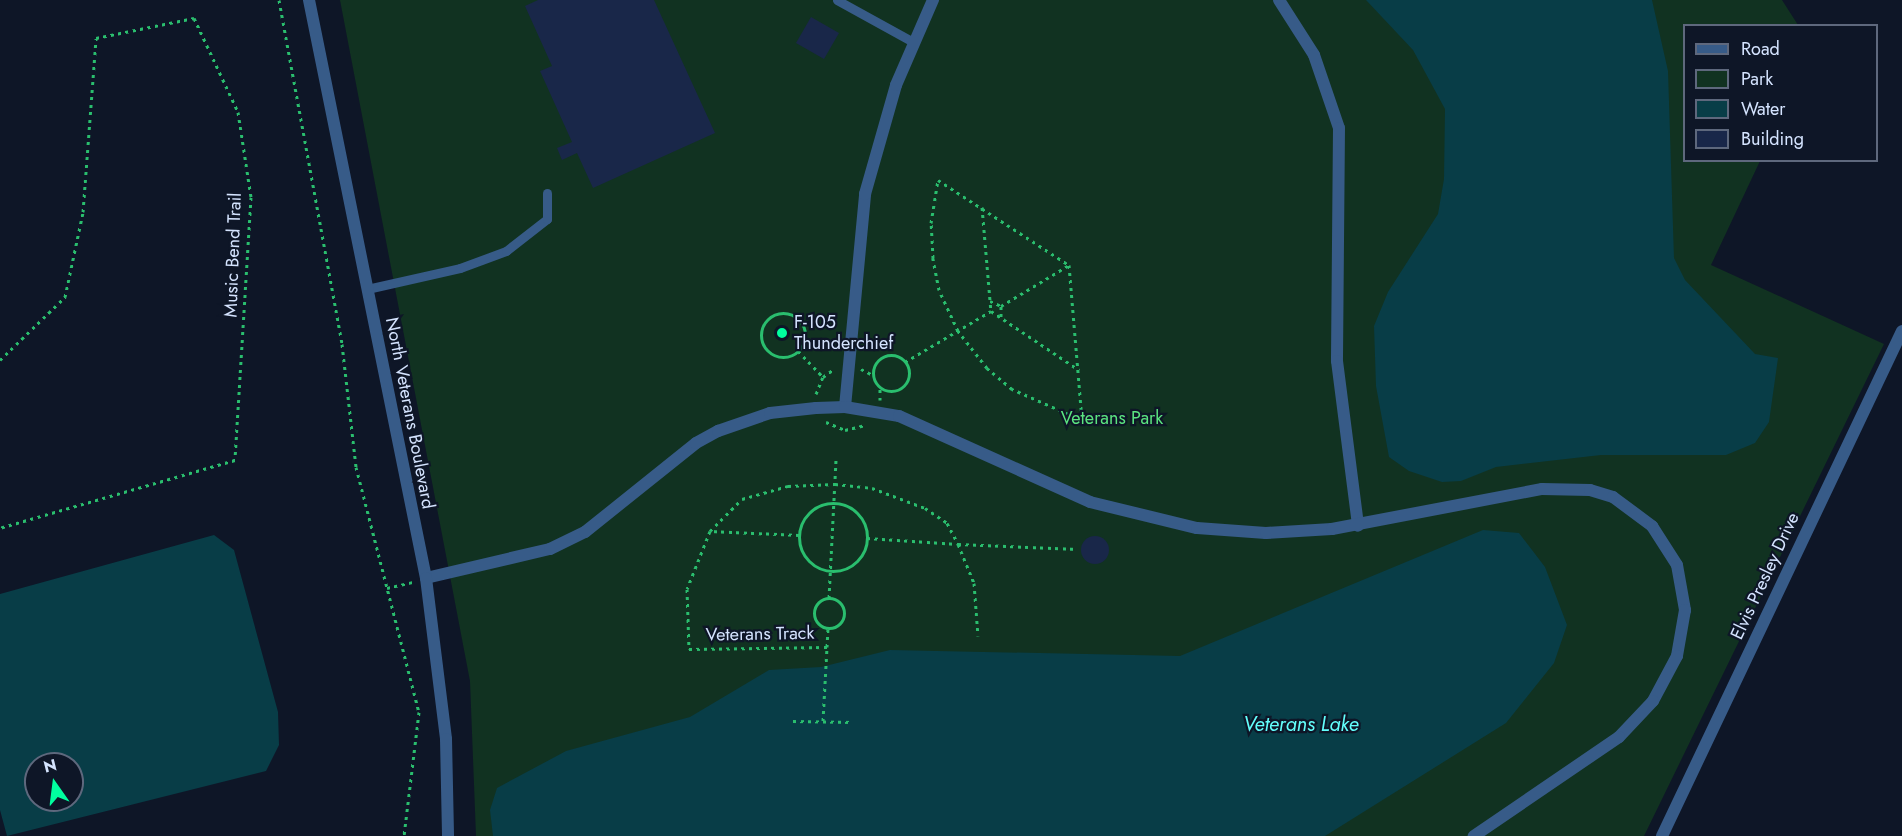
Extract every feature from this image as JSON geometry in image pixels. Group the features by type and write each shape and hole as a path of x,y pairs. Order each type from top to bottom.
{"street":[{"name":"North Veterans Boulevard","path":"309,0 426,578 446,738 448,836"},
{"path":"845,407 865,194 881,128 913,42 933,0"},
{"path":"1279,0 1314,55 1339,128 1337,361 1358,526"},
{"name":"Elvis Presley Drive","path":"1662,836 1902,331"},
{"path":"426,578 527,557 568,541 696,443 738,423 770,413 845,407 932,428 1057,489 1158,521 1266,533 1358,526 1542,489 1590,490 1635,510 1666,543 1677,565 1683,586 1683,635 1653,701 1611,743 1474,836"}],"lane":[{"path":"837,0 913,42"},
{"path":"367,289 460,268 506,251 547,219 547,193"}],"path":[{"path":"279,0 342,344 356,467 419,712 404,836"},
{"name":"Music Bend Trail","path":"0,360 66,297 83,212 96,38 194,18 238,112 251,196 235,460 0,528"},
{"path":"938,180 982,207 1069,266 1082,420 1012,389 987,368 958,331 943,301 933,258 931,223 938,180"},
{"path":"982,207 991,311 1001,320 1079,370"},
{"path":"1000,306 1069,266"},
{"path":"989,300 1000,306"},
{"path":"1000,306 1001,320"},
{"path":"873,375 876,364 885,356 905,362 991,311"},
{"path":"784,313 797,318 804,338 798,351 785,357 771,354 762,342 765,321 784,313"},
{"path":"798,351 823,377"},
{"path":"858,368 873,375 880,387 898,389 908,375 905,362"},
{"path":"815,398 823,377 842,367"},
{"name":"Veterans Track","path":"828,628 815,620 814,610 829,598 836,458"},
{"name":"Veterans Track","path":"828,628 827,647 689,649 687,589 710,531 742,499 788,486 836,484 881,491 925,508 947,523 958,544 974,583 978,636"},
{"path":"835,503 858,514 867,538 853,564 831,571 811,564 798,535 807,514 835,503"},
{"path":"710,531 798,535"},
{"path":"867,538 1078,549"},
{"path":"387,588 426,578"},
{"name":"Veterans Track","path":"828,628 841,622 844,614 842,604 829,598"},
{"path":"823,721 827,647"},
{"path":"793,721 854,722"}],"green space":[{"name":"Veterans Park","path":"340,0 1782,0 1797,24 1683,24 1683,162 1760,162 1711,265 1884,344 1644,836 476,836 470,681"}],"water":[{"path":"1366,0 1652,0 1668,71 1674,258 1685,280 1755,354 1778,358 1769,422 1755,443 1726,455 1601,455 1496,467 1461,481 1442,482 1409,471 1389,457 1376,386 1374,326 1388,292 1438,214 1444,179 1445,109 1413,50"},
{"name":"Veterans Lake","path":"1483,530 1519,533 1545,567 1567,625 1554,663 1506,723 1325,836 493,836 490,810 497,788 566,751 690,717 769,670 821,667 890,650 1180,656"},
{"path":"214,535 234,550 278,712 279,745 266,771 7,836 0,810 0,594"}],"building":[{"path":"538,0 654,0 715,133 593,188 577,153 562,160 557,148 572,142 540,71 552,66 525,6"},
{"path":"811,17 839,33 824,59 796,43"},
{"path":"1095,536 1105,540 1109,550 1105,560 1095,564 1085,560 1081,550 1085,540"}],"place":[{"name":"F-105 Thunderchief","path":"782,333"}]}
